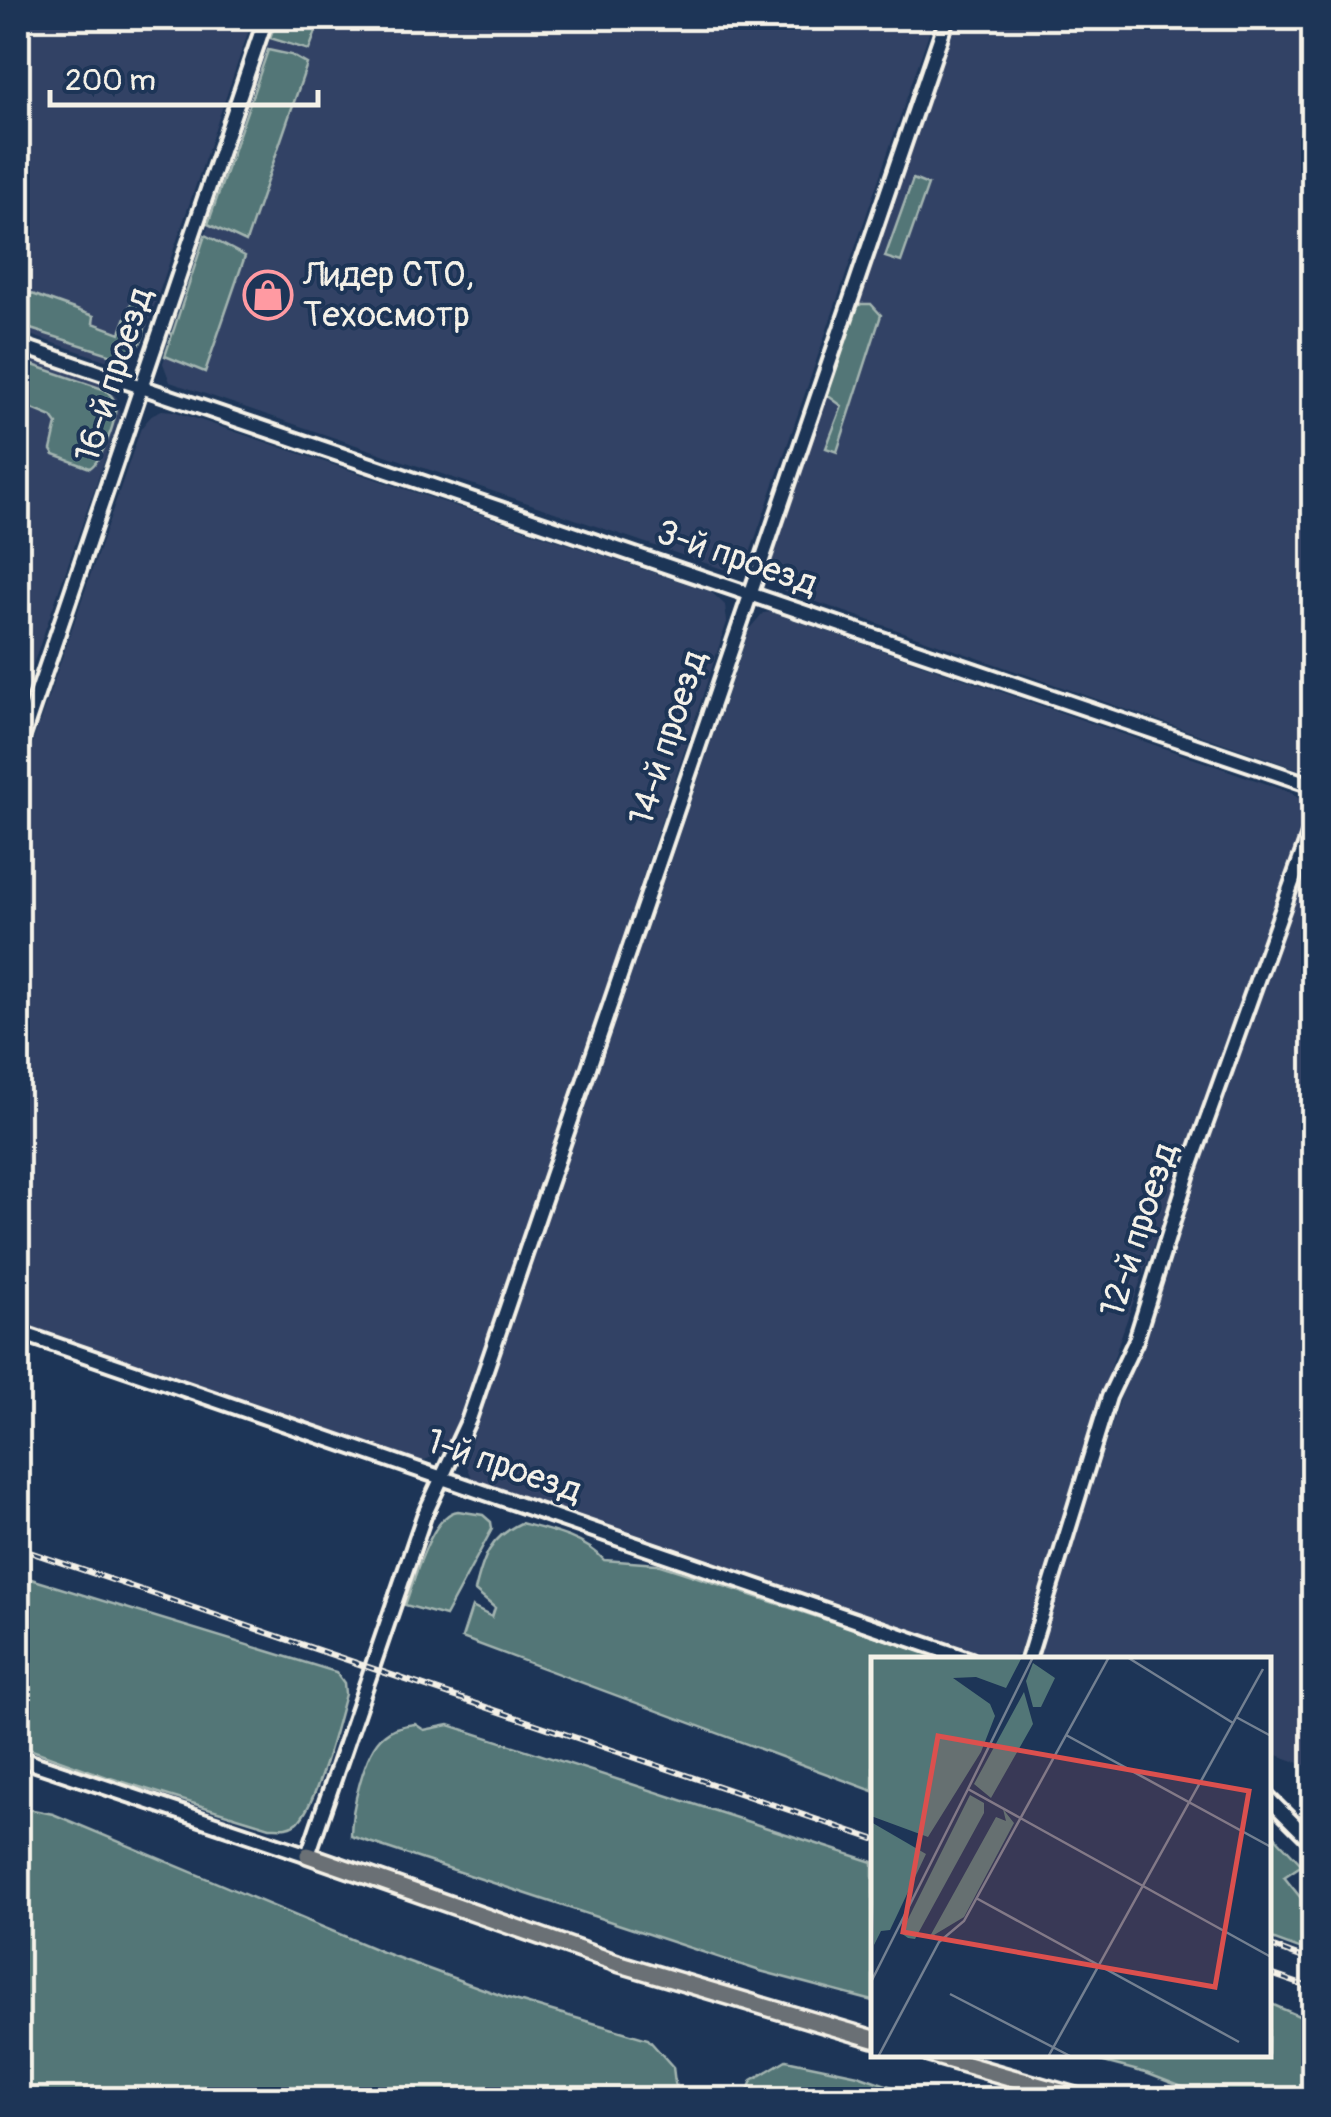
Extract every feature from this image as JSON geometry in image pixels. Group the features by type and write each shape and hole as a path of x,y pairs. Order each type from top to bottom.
{"main road":[{"path":"308,1855 617,1963 871,2038"},
{"path":"939,2057 1089,2100"}],"street":[{"name":"16-й проезд","path":"18,751 266,18"},
{"name":"14-й проезд","path":"308,1855 424,1516 469,1418 947,18"},
{"name":"3-й проезд","path":"18,344 1314,786"},
{"name":"12-й проезд","path":"1029,1657 1109,1397 1136,1340 1188,1172 1314,821"},
{"name":"1-й проезд","path":"18,1332 961,1657"},
{"path":"18,1758 308,1855"},
{"path":"1271,1801 1314,1844"}],"shaded area":[{"path":"18,18 253,18 141,345 127,363 114,363 18,331"},
{"path":"277,18 934,18 747,562 739,568 723,569 170,382 163,363"},
{"path":"956,18 1313,18 1313,767 1301,770 785,591 770,578 768,559"},
{"path":"18,355 104,385 117,398 120,416 18,707"},
{"path":"162,410 711,592 725,605 727,622 552,1151 450,1442 441,1453 420,1462 18,1324 18,785 141,428"},
{"path":"771,612 1290,792 1305,806 1305,821 1119,1342 1019,1654 1013,1657 986,1657 473,1480 465,1461 750,628 763,613"},
{"path":"1313,849 1313,1768 1271,1753 1271,1657 1038,1657 1170,1246"}],"green space":[{"path":"277,18 321,18 309,50 270,38"},
{"path":"268,50 291,55 307,64 246,242 208,224"},
{"path":"913,179 928,185 901,262 885,257"},
{"path":"205,235 245,256 205,372 165,356"},
{"path":"18,289 94,316 93,323 120,333 132,301 136,300 141,303 145,319 144,335 136,349 122,358 18,325"},
{"path":"871,304 881,315 837,452 826,448 842,406 827,395 855,309"},
{"path":"18,360 106,390 112,397 115,411 111,429 90,468 54,455 51,450 57,424 52,417 18,403"},
{"path":"458,1511 483,1515 492,1529 445,1616 405,1605 432,1536 448,1515"},
{"path":"521,1523 554,1532 577,1540 604,1560 657,1564 938,1657 871,1657 871,1790 462,1638 472,1607 492,1617 495,1608 475,1591 489,1550"},
{"path":"18,1575 336,1672 344,1683 345,1694 320,1779 299,1821 270,1827 18,1745"},
{"path":"415,1724 424,1730 449,1725 871,1861 871,2000 760,1971 351,1836 356,1797 370,1754 387,1733"},
{"path":"18,1807 53,1814 382,1952 508,1998 648,2039 673,2067 677,2099 18,2099"},
{"path":"1271,1832 1302,1865 1284,1877 1313,1913 1310,1953 1271,1939"},
{"path":"1271,2004 1313,2022 1313,2099 1213,2099 1146,2073 1085,2057 1271,2057"},
{"path":"786,2060 858,2075 926,2099 745,2099 752,2080"}],"railway":[{"path":"18,1548 871,1838"},
{"path":"1271,1946 1314,1962"},
{"path":"1271,1974 1314,1989"}],"place":[{"name":"Лидер СТО, Техосмотр","path":"268,295"}]}
